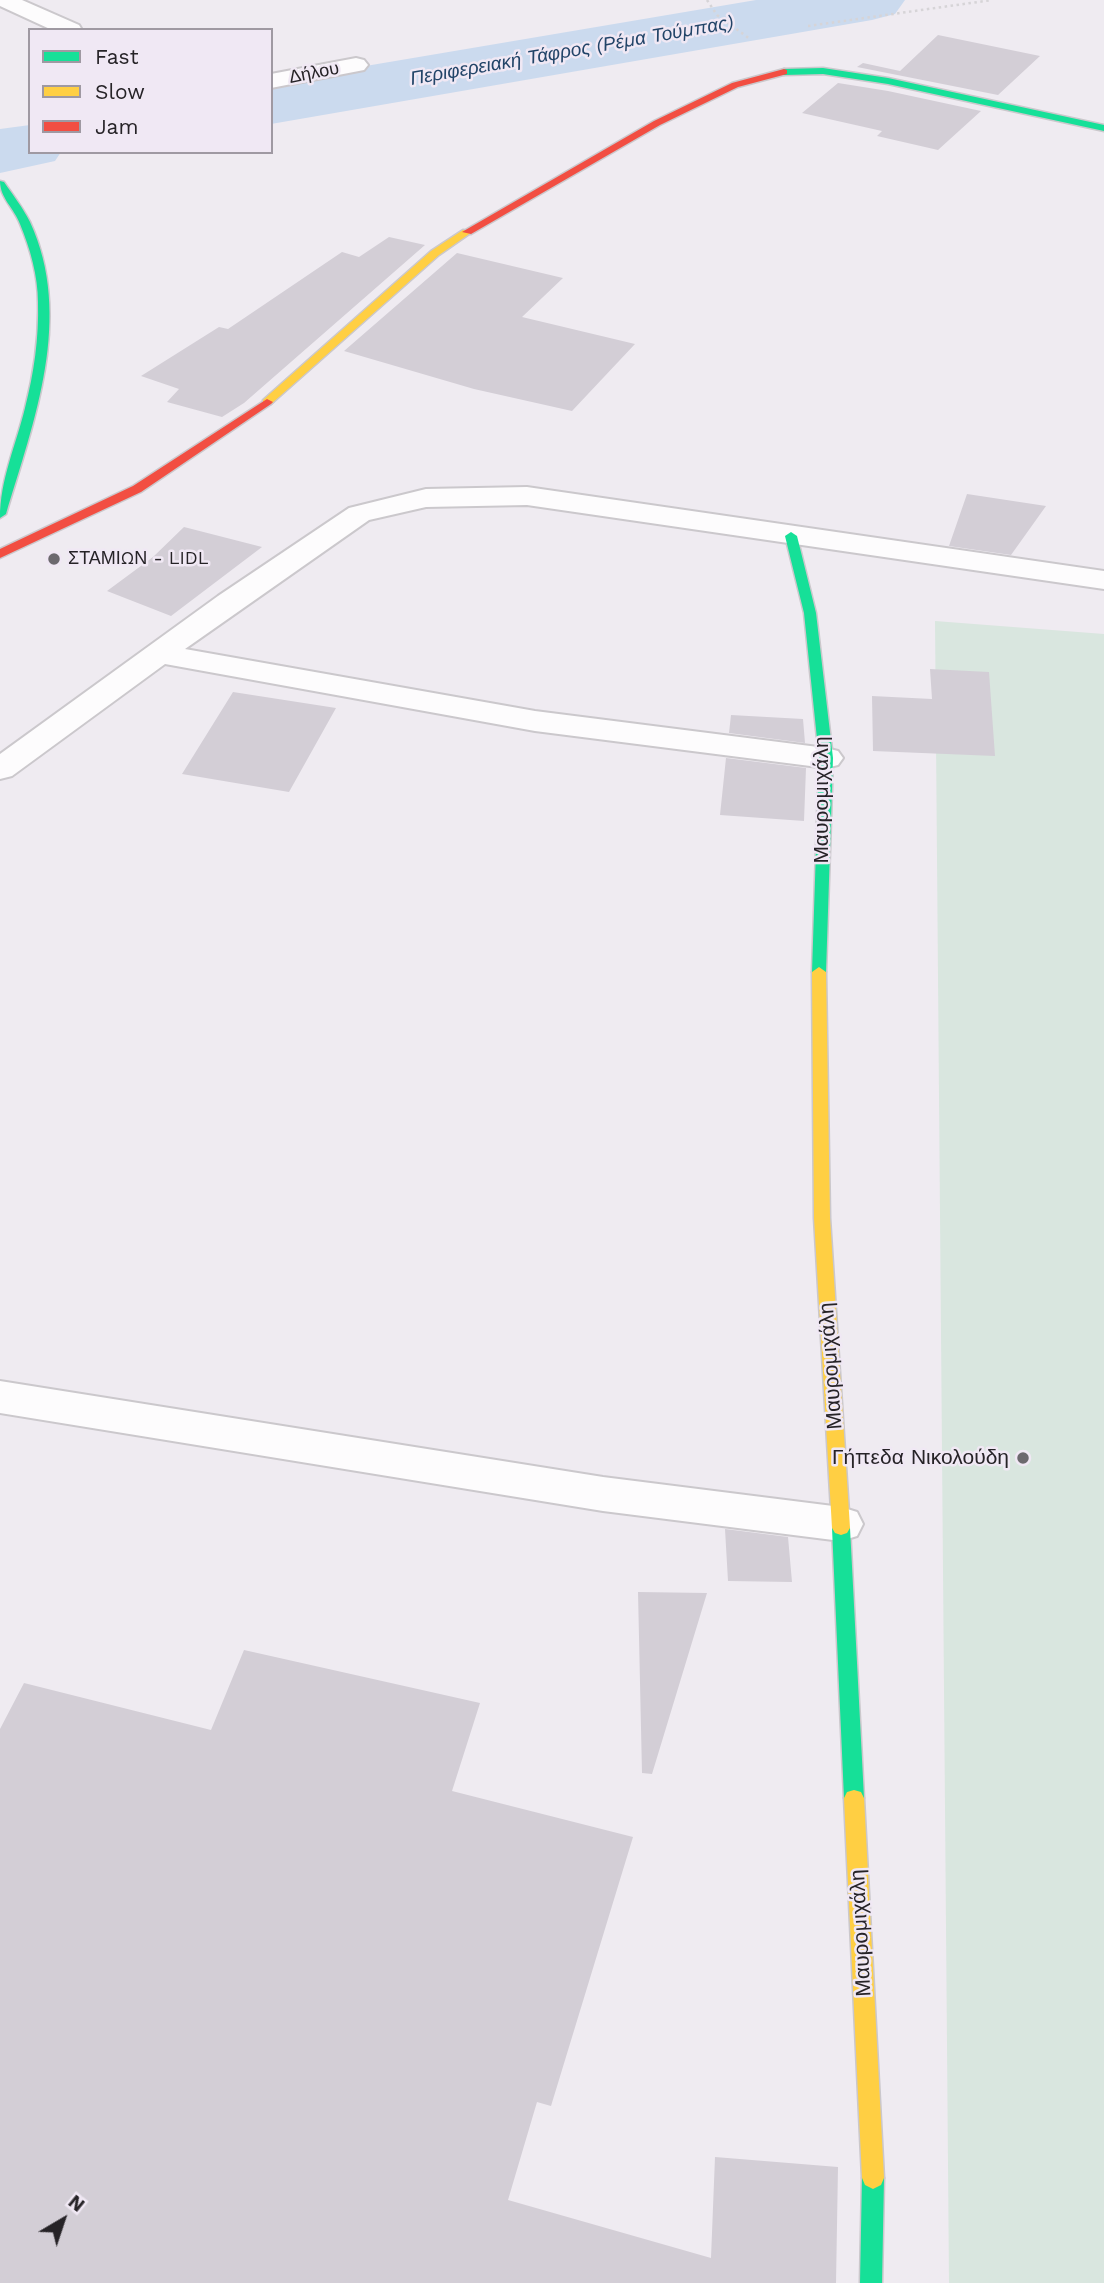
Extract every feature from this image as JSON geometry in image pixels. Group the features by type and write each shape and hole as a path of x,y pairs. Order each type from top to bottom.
{"street":[{"path":"4,0 67,28"},
{"name":"Δήλου","path":"273,81 356,65"},
{"path":"0,554 137,489 256,411 435,253 493,215 657,123 734,85 788,71 823,71 888,81 1104,128"},
{"path":"0,514 43,368 46,314 42,267 29,231 5,190"},
{"path":"0,769 359,514 399,502 426,498 527,496 1104,580"},
{"name":"Μαυρομιχάλη","path":"791,536 810,613 826,758 819,956 822,1218 841,1524 873,2181 871,2283"},
{"path":"159,654 535,721 826,758"},
{"path":"0,1397 603,1494 841,1524"}],"path":[{"path":"707,0 717,15 738,31"},
{"path":"798,28 992,0"},
{"path":"745,36 758,34"}],"shaded area":[{"name":"Γήπεδα Νικολούδη","path":"935,621 1104,634 1104,2283 949,2283"}],"building":[{"path":"938,35 1040,56 998,95 857,67 863,63 900,71"},
{"path":"838,83 981,111 938,150 877,136 882,131 802,113"},
{"path":"389,237 425,245 244,403 222,417 167,402 179,389 141,376 219,327 228,329 342,252 359,257"},
{"path":"457,253 563,278 522,317 635,344 572,411 474,389 344,351"},
{"path":"967,494 1046,506 1011,555 949,546"},
{"path":"184,527 262,547 171,616 107,591 153,557"},
{"path":"930,669 989,672 995,756 873,751 872,696 932,699"},
{"path":"233,692 336,708 289,792 182,774"},
{"path":"731,715 803,719 805,743 729,733"},
{"path":"726,758 806,768 804,821 720,815"},
{"path":"725,1529 788,1537 792,1582 728,1581"},
{"path":"638,1592 707,1593 652,1774 642,1773"},
{"path":"244,1650 480,1703 452,1791 633,1837 551,2106 537,2102 508,2200 711,2258 715,2157 838,2167 836,2283 0,2283 0,1729 24,1683 211,1730"}],"waterway":[{"name":"Περιφερειακή Τάφρος (Ρέμα Τούμπας)","path":"273,103 872,0"},
{"name":"Περιφερειακή Τάφρος (Ρέμα Τούμπας)","path":"0,151 28,146"}],"traffic: fast":[{"path":"784,72 823,71 888,81 1104,128"},
{"path":"0,184 26,225 38,261 44,297 44,333 39,370 22,443 0,514"},
{"path":"791,536 810,613 826,758 819,972"},
{"path":"841,1528 854,1798"},
{"path":"871,2283 873,2178"}],"traffic: slow":[{"path":"267,402 435,253 467,232"},
{"path":"819,972 822,1218 841,1528"},
{"path":"854,1798 873,2178"}],"traffic: jam":[{"path":"467,232 657,123 735,85 784,72"},
{"path":"0,554 137,489 267,402"}],"place":[{"name":"ΣΤΑΜΙΩΝ - LIDL","path":"54,559"},
{"name":"Γήπεδα Νικολούδη","path":"1023,1458"}]}
